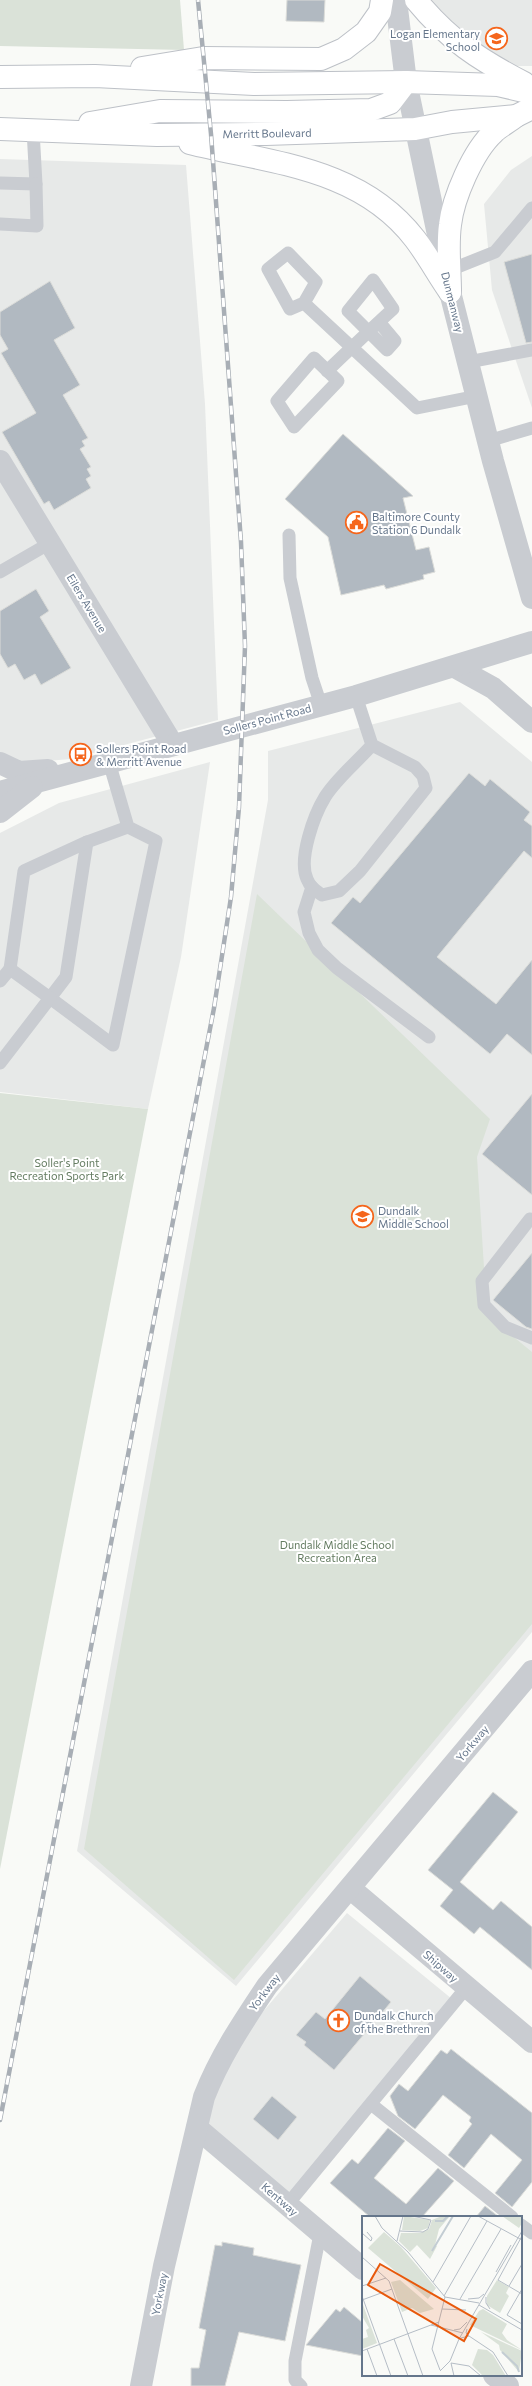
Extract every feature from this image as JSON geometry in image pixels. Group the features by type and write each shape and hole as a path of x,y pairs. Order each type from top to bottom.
{"main road":[{"path":"95,76 203,58 321,59 344,49 366,32 380,12 382,0"},
{"path":"416,0 433,20 459,45 485,63 532,88"},
{"path":"0,77 95,76 254,84 406,82 498,85 532,93"},
{"path":"40,130 160,111 287,112 371,110 390,103 406,82"},
{"path":"450,292 450,226 455,202 466,175 493,133 524,112"},
{"name":"Merritt Boulevard","path":"0,128 157,135 266,134 415,128 524,112"},
{"path":"157,135 281,162 319,173 357,188 388,211 414,238 450,292"}],"street":[{"name":"Dunmanway","path":"396,0 406,82 450,292 488,441 532,598"},
{"name":"Eilers Avenue","path":"0,461 173,744"},
{"name":"Sollers Point Road","path":"0,792 173,744 356,696 455,667 532,642"},
{"path":"455,667 493,688 532,722"},
{"path":"0,763 19,772 83,769"},
{"path":"0,812 39,782"},
{"name":"Yorkway","path":"141,2386 164,2266 204,2097 214,2070 234,2034 267,1986 351,1889 532,1671"},
{"name":"Shipway","path":"351,1889 466,1988 532,2042"},
{"name":"Kentway","path":"197,2128 320,2234 362,2267"},
{"path":"495,2376 508,2386"}],"lane":[{"path":"0,224 37,226 36,184 40,130"},
{"path":"0,183 36,184"},
{"path":"450,270 495,252 532,208"},
{"path":"327,370 369,332 379,322 393,309 373,280 348,311 369,332 387,350 395,342 379,322"},
{"path":"304,303 417,408 477,396"},
{"path":"468,362 532,350"},
{"path":"314,358 327,370 338,381 294,427 277,401 314,358"},
{"path":"488,441 532,428"},
{"path":"289,535 290,578 312,678 321,705"},
{"path":"0,572 50,543"},
{"path":"356,696 372,745 415,767 423,776 426,788 360,871 339,891 322,895 312,887 306,878 305,862 311,825 326,796 372,745"},
{"path":"109,762 128,827"},
{"path":"0,981 10,969 24,871 87,842 128,827 156,841 114,1045 10,969"},
{"path":"0,1063 66,977 87,842"},
{"path":"312,887 304,912 309,933 318,950 337,968 429,1037"},
{"path":"530,1219 482,1281 484,1305 505,1327 532,1338"},
{"path":"287,2205 466,1988"},
{"path":"371,2104 511,2216"},
{"path":"522,2226 532,2234"},
{"path":"301,2386 295,2380 295,2361 320,2234"}],"shaded area":[{"name":"Logan Elementary School","path":"428,0 532,0 532,66 511,66 474,53"},
{"path":"532,156 532,408 492,290 484,204 511,170"},
{"path":"0,159 186,165 205,404 218,720 71,759 22,763 0,753"},
{"name":"Dundalk Middle School Recreation Area","path":"460,702 532,762 532,1632 236,1986 77,1851 268,800 268,751"},
{"path":"210,762 181,957 148,1109 0,1092 0,833 59,803"},
{"path":"347,1913 452,1999 289,2196 204,2125 233,2047"}],"green space":[{"path":"0,0 180,0 184,50 0,46"},
{"name":"Dundalk Middle School Recreation Area","path":"257,894 490,1119 477,1157 487,1315 532,1352 532,1624 234,1980 84,1849"},
{"name":"Soller's Point Recreation Sports Park","path":"0,1093 148,1109 0,1869"}],"building":[{"path":"287,0 325,0 324,22 286,21"},
{"path":"532,254 532,342 526,343 504,262"},
{"path":"50,281 75,328 54,340 80,385 63,395 88,438 82,441 85,446 80,449 91,467 87,469 91,476 86,479 91,488 54,510 49,501 44,504 2,432 36,413 1,353 8,349 0,335 0,312"},
{"path":"343,434 413,496 403,498 416,550 429,547 435,572 423,575 424,579 386,589 384,585 341,595 328,537 285,499"},
{"path":"36,589 49,611 40,617 71,668 41,685 35,674 24,680 15,664 8,668 0,654 0,611"},
{"path":"469,773 485,786 490,779 530,812 524,820 532,826 532,858 524,851 437,957 496,1004 532,960 532,1055 507,1034 490,1054 331,923 353,897 360,903"},
{"path":"532,1094 532,1195 482,1154"},
{"path":"532,1253 532,1329 526,1327 493,1300"},
{"path":"493,1792 518,1812 460,1882 493,1910 501,1901 532,1927 532,1970 480,1927 474,1934 440,1906 453,1890 428,1870"},
{"name":"Dundalk Church of the Brethren","path":"360,1976 391,2002 334,2070 304,2045 306,2042 296,2035 316,2012 325,2019"},
{"path":"451,2049 532,2113 532,2182 512,2207 495,2193 522,2160 491,2134 464,2168 448,2155 472,2124 469,2121 471,2117 443,2095 415,2129 398,2116 390,2096 399,2084 408,2091 441,2050 447,2054"},
{"path":"272,2096 297,2117 278,2140 253,2119"},
{"path":"388,2128 405,2141 374,2178 406,2204 438,2168 454,2181 423,2216 369,2216 330,2183 352,2159 358,2164"},
{"path":"485,2206 498,2216 477,2216"},
{"path":"222,2242 254,2248 253,2255 301,2265 285,2341 239,2332 225,2386 191,2386 191,2368 199,2368 206,2330 199,2328 215,2245 222,2246"},
{"path":"344,2307 362,2322 362,2356 306,2345 336,2309 340,2312"}],"railway":[{"path":"0,2120 214,1008 231,897 239,807 245,646 241,542 211,134 198,0"}],"place":[{"name":"Logan Elementary School","path":"496,39"},
{"name":"Baltimore County Station 6 Dundalk","path":"356,522"},
{"name":"Sollers Point Road & Merritt Avenue","path":"80,754"},
{"name":"Dundalk Middle School","path":"362,1216"},
{"name":"Dundalk Church of the Brethren","path":"339,2021"}]}
